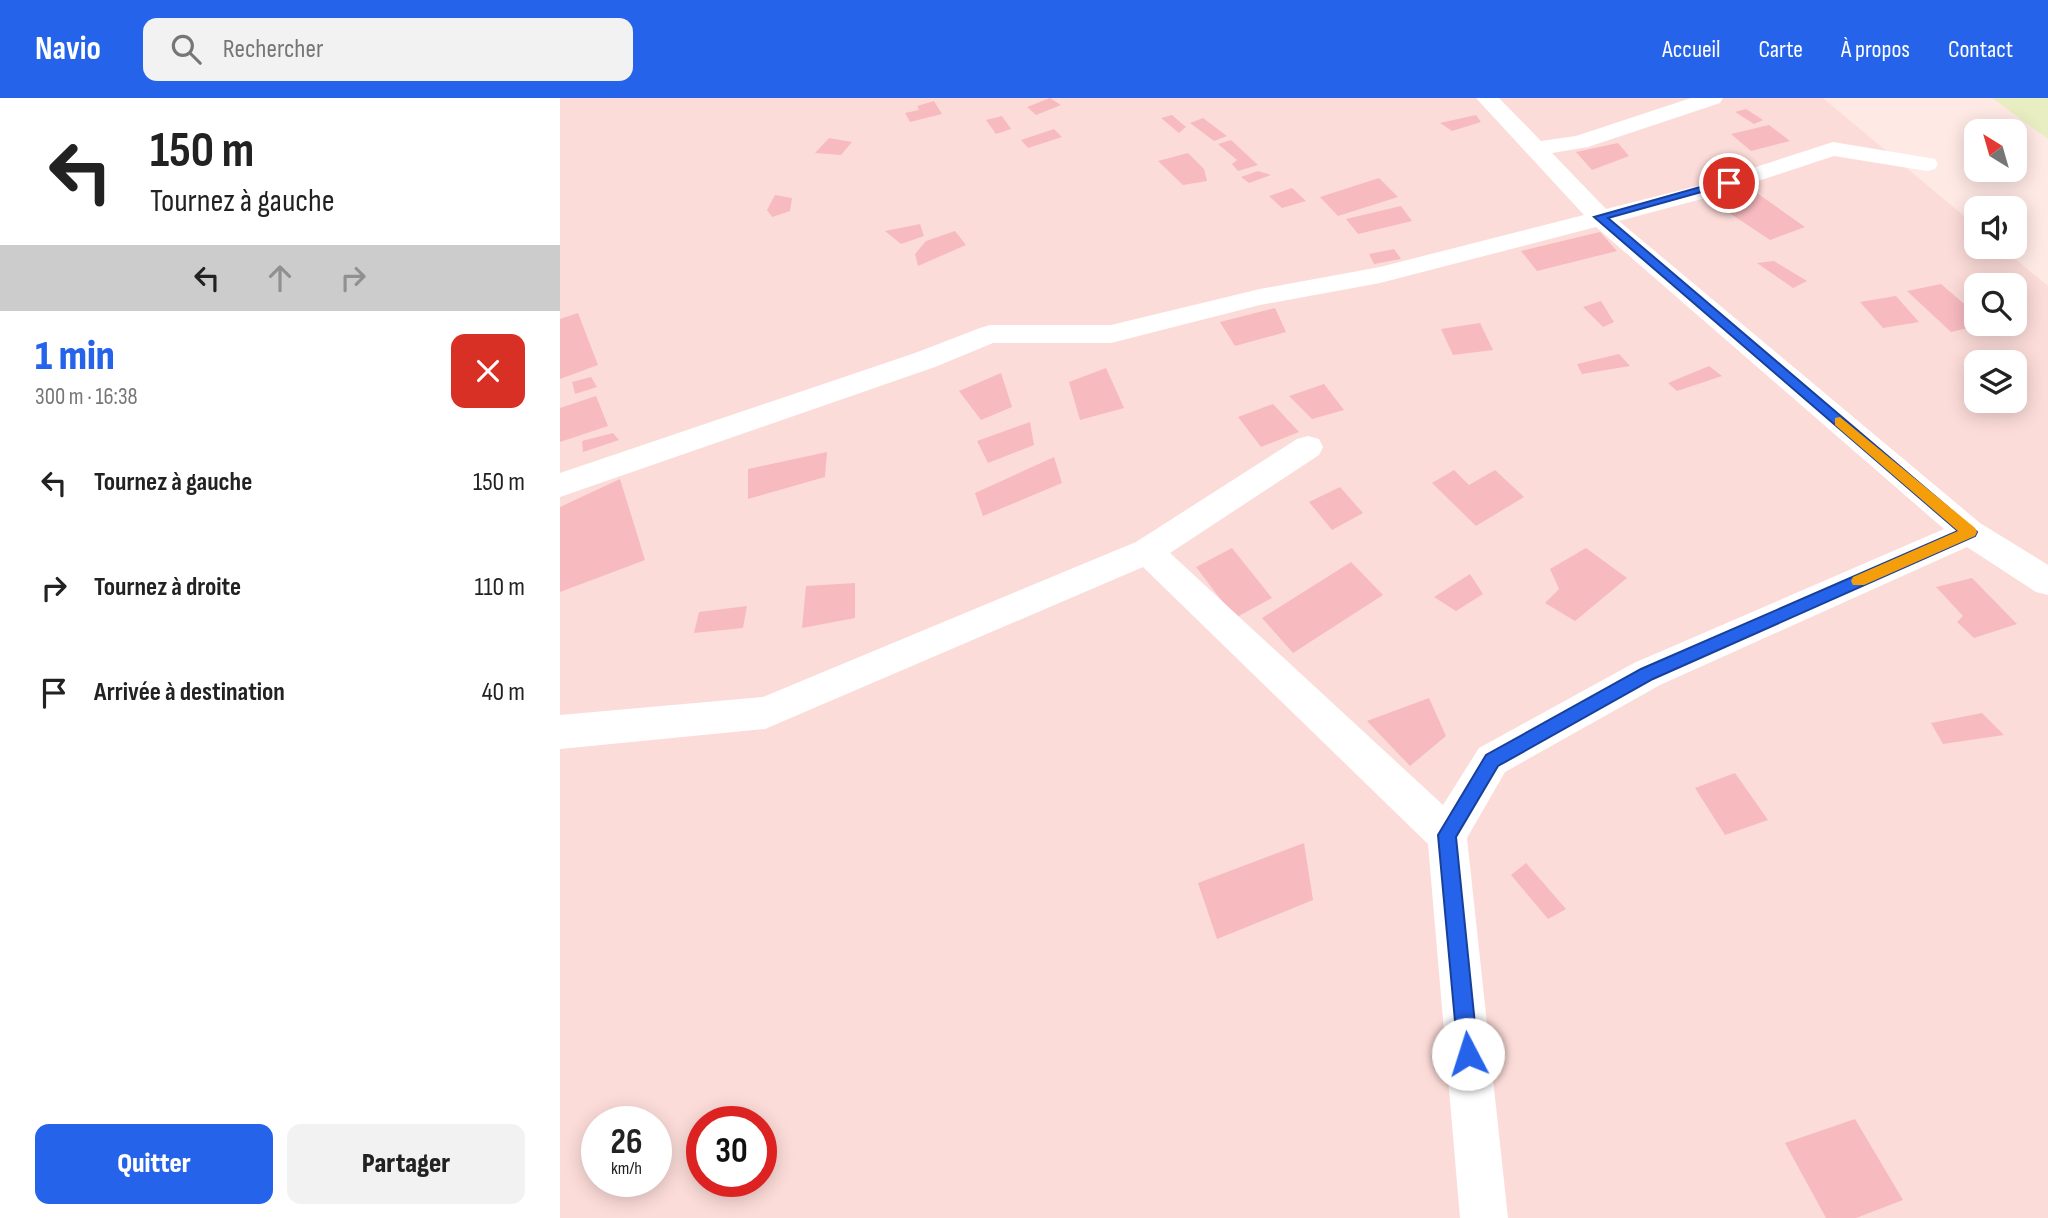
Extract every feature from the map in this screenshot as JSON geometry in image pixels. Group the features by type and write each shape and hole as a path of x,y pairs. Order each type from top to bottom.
{"street":[{"path":"1487,98 1600,217 1969,532 2048,582"},
{"path":"1534,149 1580,142 1712,98"},
{"path":"560,485 925,360 990,334 1111,334 1260,297 1380,275 1705,191 1833,149 1927,164"},
{"path":"560,732 765,713 1147,551 1308,447"},
{"path":"1484,1218 1447,835 1492,760 1647,674 1969,532"},
{"path":"1147,551 1447,835"}],"shaded area":[{"path":"560,98 1823,98 1964,216 1964,259 2015,259 2048,286 2048,1218 560,1218"}],"green space":[{"path":"1992,98 2048,98 2048,139 2027,124 2027,119 2021,119"}],"building":[{"path":"1050,98 1061,105 1036,115 1027,107"},
{"path":"934,101 942,114 910,122 905,113 919,110 917,106"},
{"path":"1746,109 1763,120 1754,124 1735,112"},
{"path":"1172,115 1186,127 1179,133 1161,118"},
{"path":"1476,115 1481,122 1452,131 1440,123"},
{"path":"1002,116 1011,129 996,134 986,120"},
{"path":"1203,118 1227,136 1214,141 1190,123"},
{"path":"1769,125 1790,141 1751,151 1731,134"},
{"path":"1054,129 1062,137 1028,148 1021,140"},
{"path":"829,138 852,142 841,155 815,153"},
{"path":"1231,140 1258,165 1238,171 1232,164 1237,160 1218,144"},
{"path":"1618,143 1629,156 1592,170 1576,152"},
{"path":"1188,153 1204,169 1207,181 1183,185 1158,161"},
{"path":"1258,171 1271,175 1249,183 1241,177"},
{"path":"1379,178 1398,197 1338,216 1320,197"},
{"path":"1747,186 1805,227 1770,240 1710,200"},
{"path":"1292,188 1306,201 1282,208 1269,196"},
{"path":"775,195 792,198 790,211 772,217 767,210"},
{"path":"1401,206 1412,221 1358,234 1346,219"},
{"path":"920,224 924,236 901,244 885,231"},
{"path":"955,231 966,245 918,266 915,254 926,241"},
{"path":"1600,232 1617,251 1537,271 1521,251"},
{"path":"1394,249 1401,259 1374,264 1369,254"},
{"path":"1774,261 1807,281 1793,288 1757,263"},
{"path":"1941,284 1964,304 1964,329 1951,332 1907,291"},
{"path":"1896,296 1919,322 1883,328 1860,302"},
{"path":"1601,301 1614,322 1603,327 1583,307"},
{"path":"1275,308 1286,332 1235,346 1220,322"},
{"path":"578,313 598,365 560,379 560,319"},
{"path":"1480,323 1493,350 1453,355 1441,329"},
{"path":"1619,354 1630,366 1582,374 1577,364"},
{"path":"1709,366 1722,376 1677,391 1668,383"},
{"path":"1106,368 1124,408 1080,420 1069,382"},
{"path":"1001,373 1012,407 981,420 959,391"},
{"path":"591,377 597,387 575,394 572,382"},
{"path":"1324,384 1344,410 1312,419 1289,396"},
{"path":"596,396 608,426 560,442 560,408"},
{"path":"1273,404 1299,432 1261,447 1238,417"},
{"path":"1030,422 1034,445 988,463 977,441"},
{"path":"613,433 619,440 583,452 582,441"},
{"path":"827,452 825,477 748,499 748,469"},
{"path":"1054,457 1062,483 983,516 975,493"},
{"path":"1454,470 1469,485 1495,470 1524,497 1476,526 1432,483"},
{"path":"620,479 645,560 560,592 560,507"},
{"path":"1340,487 1363,513 1332,530 1309,502"},
{"path":"1232,548 1272,598 1235,618 1196,567"},
{"path":"1586,548 1627,578 1575,621 1545,603 1559,589 1550,569"},
{"path":"1351,562 1383,595 1293,653 1262,618"},
{"path":"1470,574 1483,594 1456,611 1434,597"},
{"path":"1972,578 2017,624 1974,638 1957,622 1963,616 1936,587"},
{"path":"855,583 855,618 802,628 806,586"},
{"path":"747,606 743,628 694,633 699,612"},
{"path":"1429,698 1446,736 1410,766 1367,721"},
{"path":"1982,713 2004,735 1943,744 1931,723"},
{"path":"1735,773 1768,820 1725,835 1695,788"},
{"path":"1304,843 1313,900 1217,939 1198,883"},
{"path":"1526,863 1566,909 1548,919 1511,875"},
{"path":"1855,1119 1903,1200 1856,1218 1826,1218 1785,1143"}],"slow traffic":[{"path":"1840,422 1969,532 1859,581"}],"route":[{"path":"1468,1054 1447,835 1492,760 1572,713 1647,674 1969,532 1600,217 1729,183"}]}
